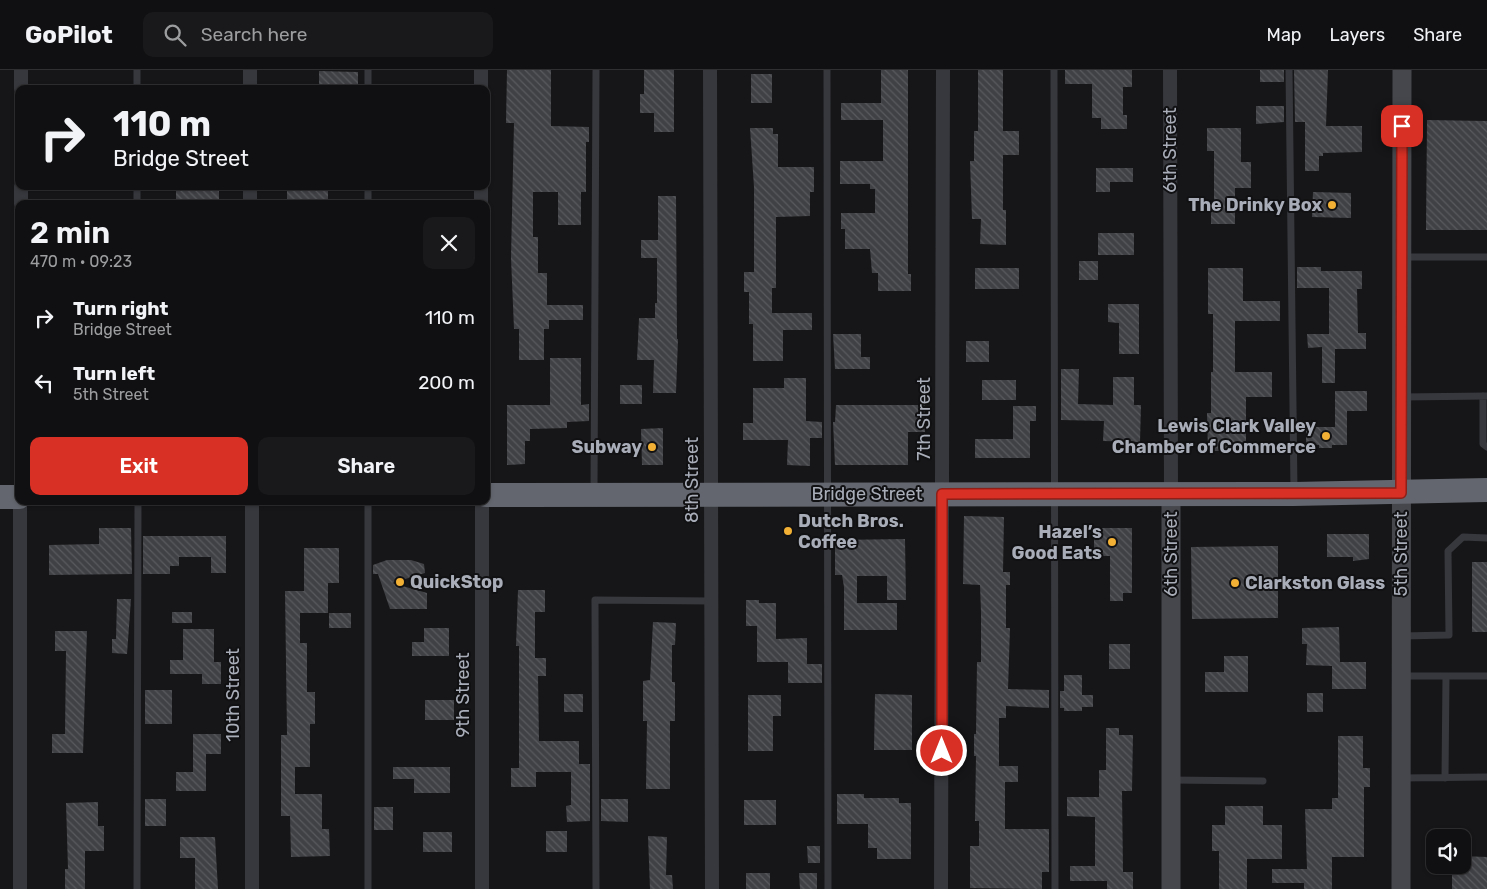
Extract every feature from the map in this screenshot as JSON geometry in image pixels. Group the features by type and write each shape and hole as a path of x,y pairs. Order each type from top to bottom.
{"highway":[{"name":"Bridge Street","path":"490,495 1294,494 1487,490"},
{"path":"0,497 15,497"}],"street":[{"path":"21,70 21,85"},
{"path":"250,70 250,85"},
{"path":"481,70 481,85"},
{"name":"8th Street","path":"710,70 712,889"},
{"name":"7th Street","path":"941,889 943,70"},
{"name":"6th Street","path":"1170,70 1170,889"},
{"name":"5th Street","path":"1401,889 1402,70"},
{"path":"20,505 20,889"},
{"name":"10th Street","path":"252,505 252,889"},
{"name":"9th Street","path":"482,505 482,889"}],"lane":[{"path":"137,70 137,85"},
{"path":"368,70 368,85"},
{"path":"594,495 596,70"},
{"path":"827,70 828,889"},
{"path":"1054,70 1054,889"},
{"path":"1289,70 1294,494"},
{"path":"1402,257 1487,257"},
{"path":"1402,396 1485,396 1483,444 1487,447"},
{"path":"137,889 138,505"},
{"path":"368,505 368,889"},
{"path":"1401,636 1448,635 1448,551 1463,538 1487,538"},
{"path":"596,889 595,600 711,601"},
{"path":"1401,676 1487,676"},
{"path":"1445,778 1446,676"},
{"path":"1401,778 1487,777"},
{"path":"1170,780 1263,781"}],"building":[{"path":"507,70 551,70 551,126 589,127 589,142 586,142 586,192 581,192 581,225 558,225 558,192 533,192 533,237 538,237 538,273 547,273 547,305 583,305 583,320 549,320 549,329 544,329 544,360 519,360 519,329 514,329 511,258 514,123 506,123"},
{"path":"644,70 674,70 674,132 654,132 654,113 640,113 640,94 644,94"},
{"path":"881,70 908,70 908,274 911,274 911,291 878,291 878,273 872,273 870,249 845,249 845,229 841,229 841,213 875,213 875,189 870,189 870,184 840,184 840,161 883,161 883,120 841,120 841,103 881,103"},
{"path":"978,70 1003,70 1003,131 1019,131 1019,155 1003,155 1003,210 1006,210 1006,245 980,244 981,219 972,219 970,161 974,161 974,131 978,131"},
{"path":"1065,70 1132,70 1132,87 1123,87 1123,115 1127,115 1127,129 1101,129 1101,118 1092,118 1092,84 1065,84"},
{"path":"1260,70 1284,70 1284,82 1260,82"},
{"path":"1294,70 1328,70 1326,126 1362,126 1362,152 1323,153 1323,156 1319,156 1319,171 1305,171 1305,122 1295,122"},
{"path":"319,71 358,72 358,85 319,85"},
{"path":"751,74 772,74 772,103 751,103"},
{"path":"1256,106 1284,106 1284,122 1256,124"},
{"path":"1427,120 1487,121 1487,230 1426,230"},
{"path":"750,128 773,128 773,134 778,134 778,167 814,167 814,192 810,192 810,216 776,217 776,288 772,288 772,313 812,313 812,330 783,330 783,361 753,361 753,324 749,324 749,292 744,292 744,272 754,272 754,187"},
{"path":"1207,128 1241,128 1241,162 1251,162 1251,188 1235,188 1235,224 1211,224 1211,203 1214,203 1214,151 1207,151"},
{"path":"1096,168 1133,168 1133,182 1110,182 1110,192 1096,192"},
{"path":"176,190 219,190 219,200 176,200"},
{"path":"287,190 328,190 328,200 287,200"},
{"name":"The Drinky Box","path":"1313,192 1351,193 1351,218 1312,217"},
{"path":"658,196 676,196 678,339 676,393 653,393 654,360 637,360 639,318 655,318 655,303 657,303 657,258 641,258 641,240 658,240"},
{"path":"1098,233 1134,233 1134,255 1098,255"},
{"path":"1079,261 1098,261 1098,280 1079,280"},
{"path":"1297,267 1321,267 1321,271 1362,271 1362,289 1357,289 1358,333 1366,333 1366,349 1335,349 1335,383 1322,383 1322,347 1308,348 1307,334 1329,334 1329,288 1297,288"},
{"path":"975,268 1019,268 1019,289 975,289"},
{"path":"1208,268 1243,268 1243,301 1280,301 1280,321 1235,321 1235,372 1272,372 1272,397 1246,397 1246,451 1208,451 1207,413 1211,413 1213,314 1208,314"},
{"path":"1108,304 1139,304 1139,354 1119,354 1119,323 1108,322"},
{"path":"833,334 861,334 861,357 870,357 870,369 835,369"},
{"path":"966,341 989,341 989,362 966,362"},
{"path":"550,358 581,358 581,405 589,404 589,421 567,422 567,428 530,429 530,441 525,441 525,464 507,465 507,405 550,405"},
{"path":"1061,369 1079,369 1078,404 1113,405 1113,377 1134,377 1134,405 1141,405 1140,442 1103,441 1104,421 1061,420"},
{"path":"784,378 806,378 806,421 822,422 822,438 810,438 810,466 787,465 788,440 743,440 743,423 753,423 753,388 784,388"},
{"path":"982,380 1016,380 1016,400 982,400"},
{"path":"620,385 642,385 642,404 620,404"},
{"path":"1335,391 1367,391 1367,411 1347,411 1347,445 1332,445 1332,448 1319,448 1319,445 1306,445 1306,427 1335,427"},
{"path":"836,405 925,405 925,432 908,432 908,465 835,465 833,422 835,422"},
{"path":"1013,406 1036,406 1036,421 1030,421 1030,458 975,458 975,439 1013,439"},
{"name":"Subway","path":"663,428 663,465 642,465 641,429"},
{"path":"964,516 1004,517 1003,572 1010,572 1010,585 1006,585 1006,628 1010,628 1008,689 1049,690 1049,708 1006,706 1006,718 999,718 999,766 1018,766 1018,782 1005,782 1005,829 1049,829 1049,872 1042,872 1042,889 970,888 970,846 979,846 979,821 975,821 976,756 974,756 974,734 976,734 977,662 981,662 981,612 980,585 963,584"},
{"path":"99,528 131,528 132,574 49,575 49,545 99,544"},
{"path":"1094,528 1132,528 1132,593 1123,593 1123,601 1110,601 1110,556 1094,556"},
{"path":"1327,534 1369,534 1369,559 1353,561 1353,557 1327,557"},
{"path":"143,536 226,536 226,573 211,573 211,557 179,557 179,566 170,566 170,574 143,574"},
{"path":"905,539 906,600 887,600 887,576 857,576 857,603 897,603 897,630 844,630 844,587 842,575 835,575 835,540"},
{"name":"Clarkston Glass","path":"1278,546 1278,618 1192,619 1191,547"},
{"path":"304,548 339,548 339,583 328,583 328,613 300,613 300,643 307,643 307,692 315,692 315,724 310,724 310,767 295,767 295,794 322,794 322,829 329,829 330,856 291,857 290,816 281,816 281,735 287,735 285,591 304,591"},
{"name":"QuickStop","path":"387,560 411,560 424,564 425,573 392,583 427,593 427,609 390,609 378,574 373,574 373,565"},
{"path":"1472,562 1487,562 1487,632 1472,632"},
{"path":"518,590 545,590 545,612 535,612 535,658 546,658 546,676 538,676 539,741 579,741 579,764 590,764 590,821 567,822 566,806 571,805 571,772 536,772 536,787 511,787 511,768 519,768 519,646 516,646"},
{"path":"117,599 131,599 127,654 112,653 112,639 116,639"},
{"path":"746,600 759,600 759,603 776,603 776,639 807,638 807,664 822,664 822,683 788,683 788,662 757,662 757,626 746,626"},
{"path":"172,612 192,612 192,623 172,623"},
{"path":"329,613 351,613 351,628 329,628"},
{"path":"653,622 676,623 675,645 672,645 672,682 675,682 675,721 670,721 670,789 646,789 647,721 643,721 643,681 650,680"},
{"path":"1339,627 1340,662 1366,662 1366,689 1332,689 1332,666 1306,665 1307,644 1302,644 1302,628"},
{"path":"424,628 449,628 449,656 412,656 412,642 424,642"},
{"path":"183,629 214,629 214,662 221,662 221,684 202,684 202,674 170,674 170,660 183,660"},
{"path":"55,631 87,631 83,753 52,753 52,734 65,734 66,651 55,651"},
{"path":"1109,644 1130,644 1130,669 1109,669"},
{"path":"1224,656 1248,656 1248,692 1205,692 1205,672 1224,672"},
{"path":"1064,675 1082,675 1082,695 1093,695 1093,707 1082,707 1082,711 1064,711 1064,708 1060,708 1060,691 1064,691"},
{"path":"145,690 172,690 172,724 145,724"},
{"path":"1307,693 1323,693 1323,712 1307,712"},
{"path":"564,694 583,694 583,712 564,712"},
{"path":"875,694 912,695 912,750 874,750"},
{"path":"748,695 781,695 781,716 773,716 773,751 748,751"},
{"path":"425,700 454,700 454,720 425,720"},
{"path":"1106,728 1119,728 1119,735 1133,735 1132,791 1122,791 1123,872 1133,872 1133,889 1107,889 1107,881 1070,881 1070,866 1095,866 1095,817 1067,816 1067,797 1099,797 1099,770 1106,770"},
{"path":"193,734 221,734 221,754 206,754 206,791 176,791 176,772 193,772"},
{"path":"1338,736 1363,736 1363,768 1370,768 1370,787 1364,787 1364,857 1332,857 1332,889 1304,889 1304,883 1272,883 1272,869 1307,869 1305,809 1332,809 1332,798 1338,798"},
{"path":"393,767 450,767 450,793 414,793 414,779 393,779"},
{"path":"837,794 864,794 864,798 899,798 899,803 911,803 911,859 877,859 877,848 868,848 868,824 837,824"},
{"path":"145,799 166,799 166,826 145,826"},
{"path":"601,799 628,799 628,822 601,821"},
{"path":"744,800 776,800 776,825 744,825"},
{"path":"98,802 98,826 104,826 104,851 85,851 85,889 65,889 65,869 68,869 66,803"},
{"path":"1225,806 1263,806 1263,825 1282,825 1282,859 1247,859 1247,889 1219,889 1219,851 1212,851 1212,825 1225,825"},
{"path":"374,807 393,807 393,830 374,830"},
{"path":"546,831 567,831 567,852 546,852"},
{"path":"423,832 452,832 452,852 423,852"},
{"path":"648,836 667,837 666,875 672,875 673,889 650,889"},
{"path":"180,837 215,837 218,889 195,889 195,858 180,858"},
{"path":"807,846 820,846 820,863 808,863"},
{"path":"1471,856 1487,857 1487,889 1452,889 1452,874 1471,874"},
{"path":"746,873 770,873 770,889 746,889"},
{"path":"799,873 817,873 817,889 800,889"}],"place":[{"name":"The Drinky Box","path":"1332,205"},
{"name":"Lewis Clark Valley Chamber of Commerce","path":"1326,436"},
{"name":"Subway","path":"652,447"},
{"name":"Dutch Bros. Coffee","path":"788,531"},
{"name":"Hazel’s Good Eats","path":"1112,542"},
{"name":"QuickStop","path":"400,582"},
{"name":"Clarkston Glass","path":"1235,583"}],"route":[{"path":"942,751 942,494 1401,493 1402,126"}]}
